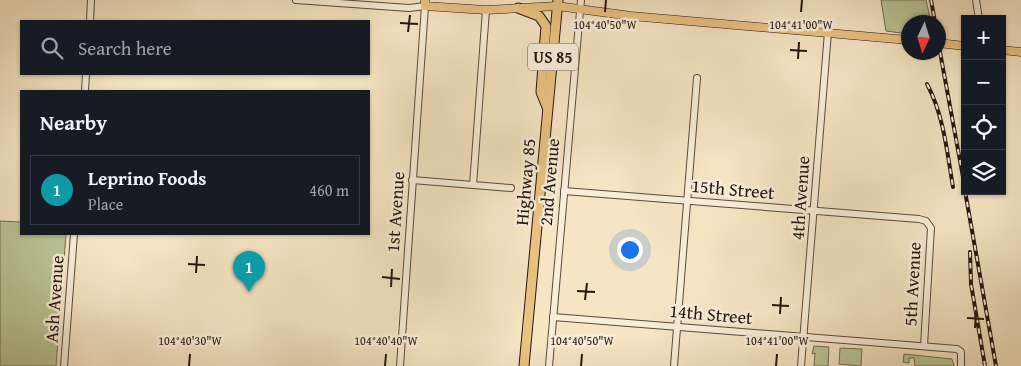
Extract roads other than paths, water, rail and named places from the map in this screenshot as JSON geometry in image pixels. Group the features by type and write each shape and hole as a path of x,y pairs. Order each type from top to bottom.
{"highway":[{"name":"Highway 85","path":"524,366 558,3"},
{"path":"518,8 539,16 546,26 541,92 548,109"}],"main road":[{"path":"425,3 486,10 558,3 580,9 631,16 901,39"},
{"path":"946,45 961,46"},
{"path":"1006,50 1021,52"}],"street":[{"path":"90,20 91,0"},
{"path":"296,0 409,8 425,3"},
{"name":"2nd Avenue","path":"549,366 581,0"},
{"path":"976,0 978,15"},
{"name":"1st Avenue","path":"400,366 425,3"},
{"path":"473,184 486,10"},
{"name":"4th Avenue","path":"801,366 828,32"},
{"path":"85,90 86,75"},
{"path":"674,366 698,78"},
{"path":"412,180 511,188"},
{"name":"15th Street","path":"564,191 920,219 928,224"},
{"name":"5th Avenue","path":"924,346 930,228 928,224"},
{"name":"Ash Avenue","path":"64,366 74,235"},
{"name":"14th Street","path":"553,316 957,349 961,352 961,366"}],"railway":[{"path":"931,0 934,15"},
{"path":"941,60 961,166"},
{"path":"927,84 941,121 953,187"},
{"path":"966,195 996,366"},
{"path":"970,252 971,284 985,366"}],"place":[{"name":"Leprino Foods","path":"249,292"}]}
